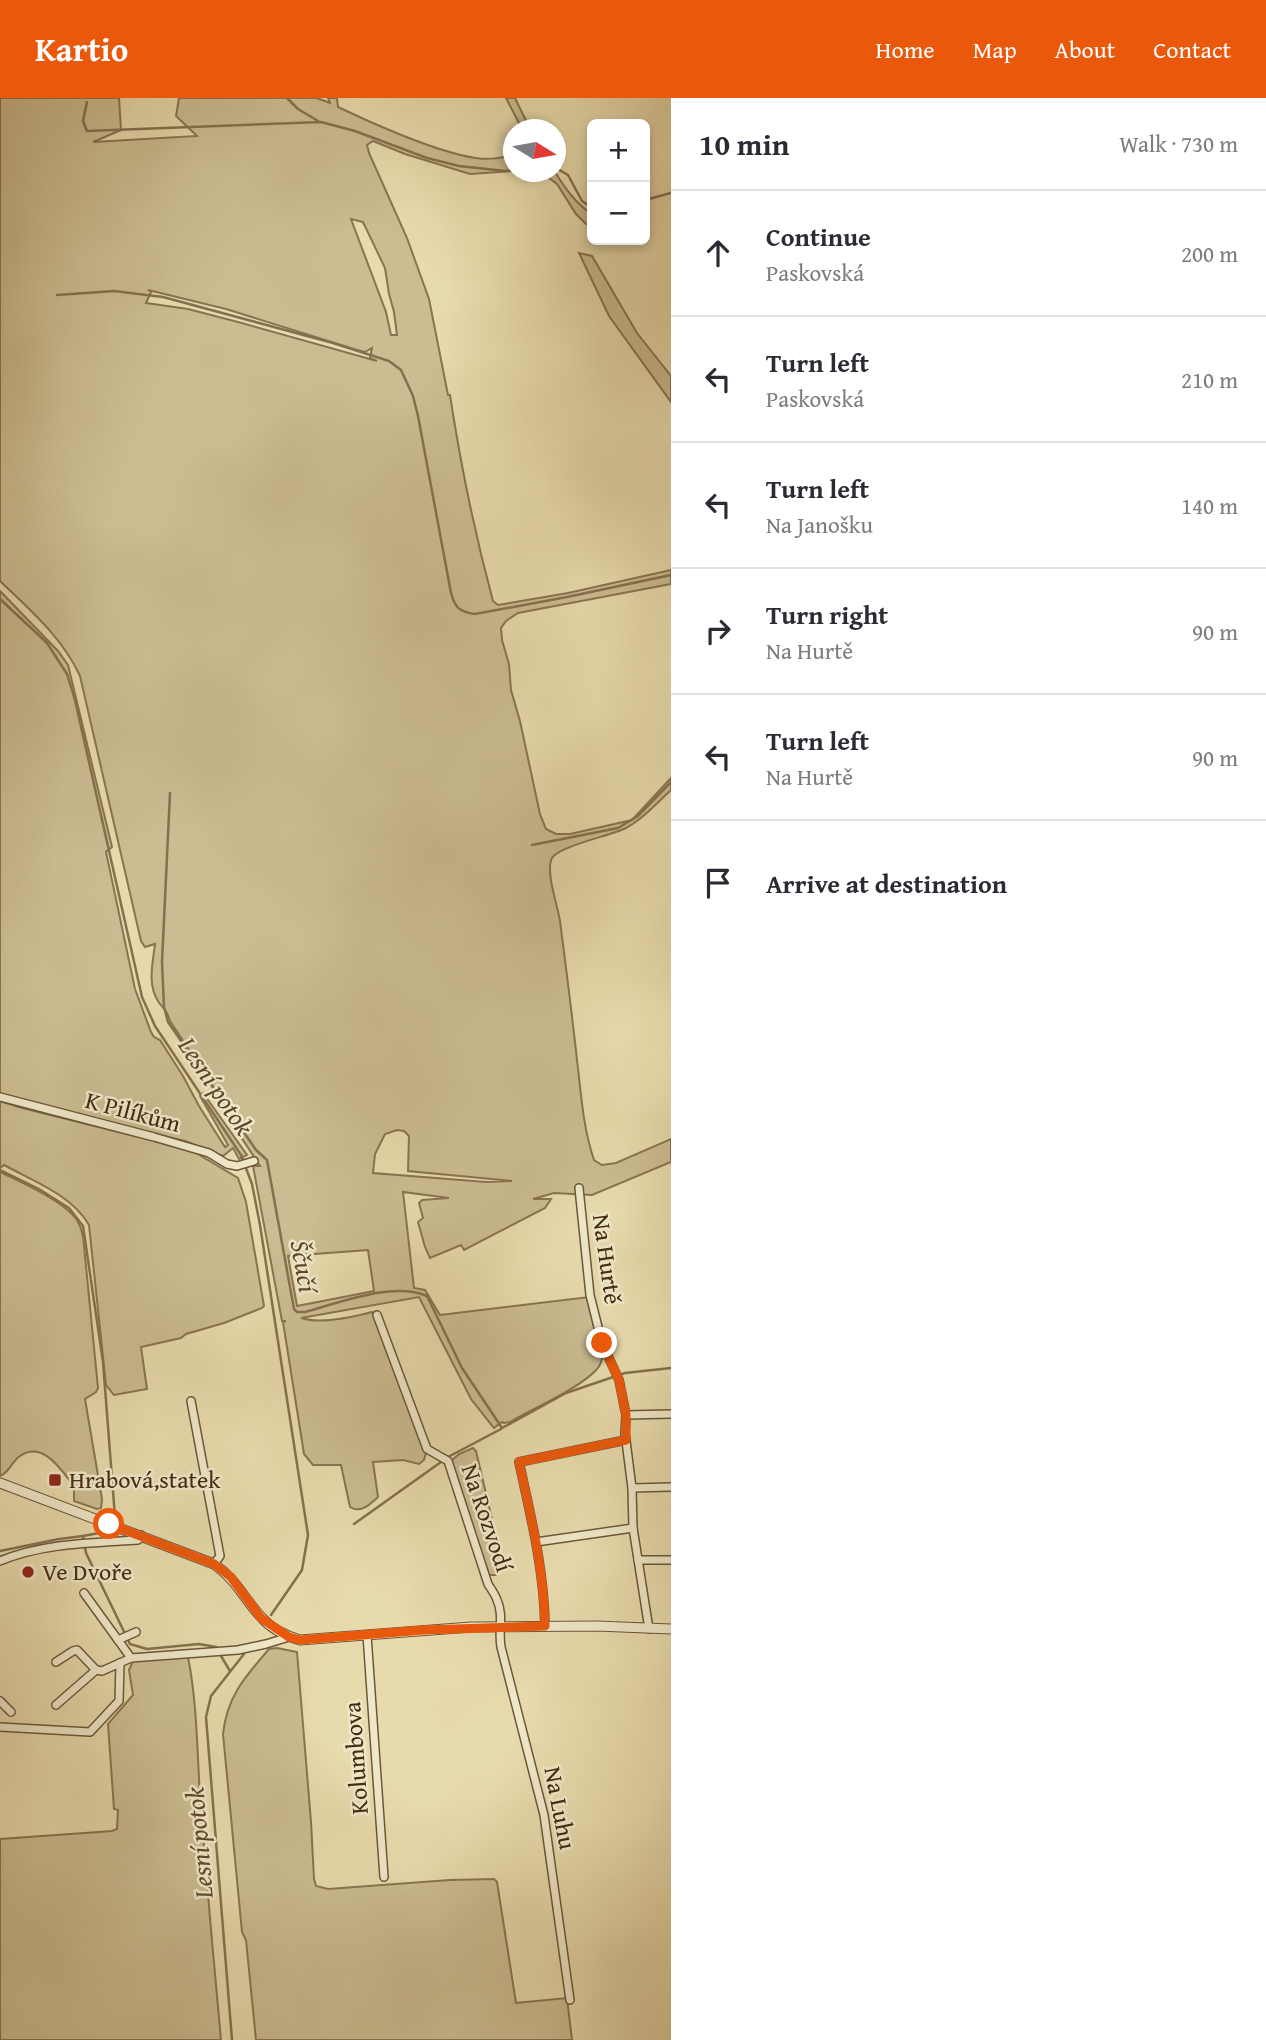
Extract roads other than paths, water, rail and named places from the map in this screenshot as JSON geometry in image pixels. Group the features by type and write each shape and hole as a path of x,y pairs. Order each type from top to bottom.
{"street":[{"name":"K Pilíkům","path":"0,1097 209,1153 227,1164 240,1165 252,1161"},
{"name":"Na Hurtě","path":"579,1188 590,1295 602,1343 619,1380 626,1415 633,1528 649,1629"},
{"name":"Na Rozvodí","path":"377,1315 427,1449 448,1461 488,1584 497,1599 501,1614 500,1626"},
{"path":"191,1401 219,1556 214,1564"},
{"path":"626,1415 671,1414"},
{"path":"545,1626 544,1592 519,1462 626,1440"},
{"path":"0,1483 214,1564 231,1577 261,1618 289,1637 307,1641 500,1626 671,1629"},
{"path":"632,1488 671,1487"},
{"path":"536,1542 633,1528"},
{"path":"0,1561 18,1553 68,1544 138,1540 141,1535"},
{"path":"638,1560 671,1560"},
{"path":"83,1593 127,1636 131,1658"},
{"name":"Na Luhu","path":"500,1626 498,1632 501,1647 544,1815 570,2000"},
{"name":"Kolumbova","path":"367,1635 384,1877"},
{"path":"57,1662 77,1650 96,1670 102,1671 131,1658 248,1648 289,1637"},
{"path":"0,1727 90,1732 120,1701 120,1663"},
{"path":"56,1705 96,1670"},
{"path":"0,1701 11,1712"}],"waterway":[{"path":"287,98 298,109 318,121"},
{"path":"87,102 83,121 87,131 321,122 355,131 427,158 459,166 503,171"},
{"path":"566,174 582,201 587,204"},
{"path":"650,199 671,193"},
{"path":"57,295 114,291 163,297 333,343 389,361 401,370 413,396 418,416 451,593 456,606 465,612 475,614 671,575"},
{"name":"Lesní potok","path":"0,599 47,643 67,674 142,997 155,1026 241,1155 252,1184 308,1535 302,1570 271,1615"},
{"path":"532,845 618,828 638,816 671,782"},
{"name":"Ščučí","path":"170,793 162,962 164,1007 168,1022 256,1150 267,1160 294,1309 297,1312 305,1312 382,1292 413,1292 427,1296 462,1368 502,1428 566,1393 625,1373 671,1368"},
{"path":"0,1170 39,1189 69,1208 83,1226 103,1362 115,1517"},
{"path":"354,1524 448,1457 501,1429"},
{"path":"83,1536 110,1531"},
{"path":"0,1551 83,1536 86,1553 130,1644 147,1649 199,1644 216,1647"},
{"name":"Lesní potok","path":"232,2040 206,1717 211,1696 244,1654"},
{"path":"221,1656 230,1671"}],"place":[{"name":"Hrabová,statek","path":"55,1480"},
{"name":"Ve Dvoře","path":"28,1572"}]}
